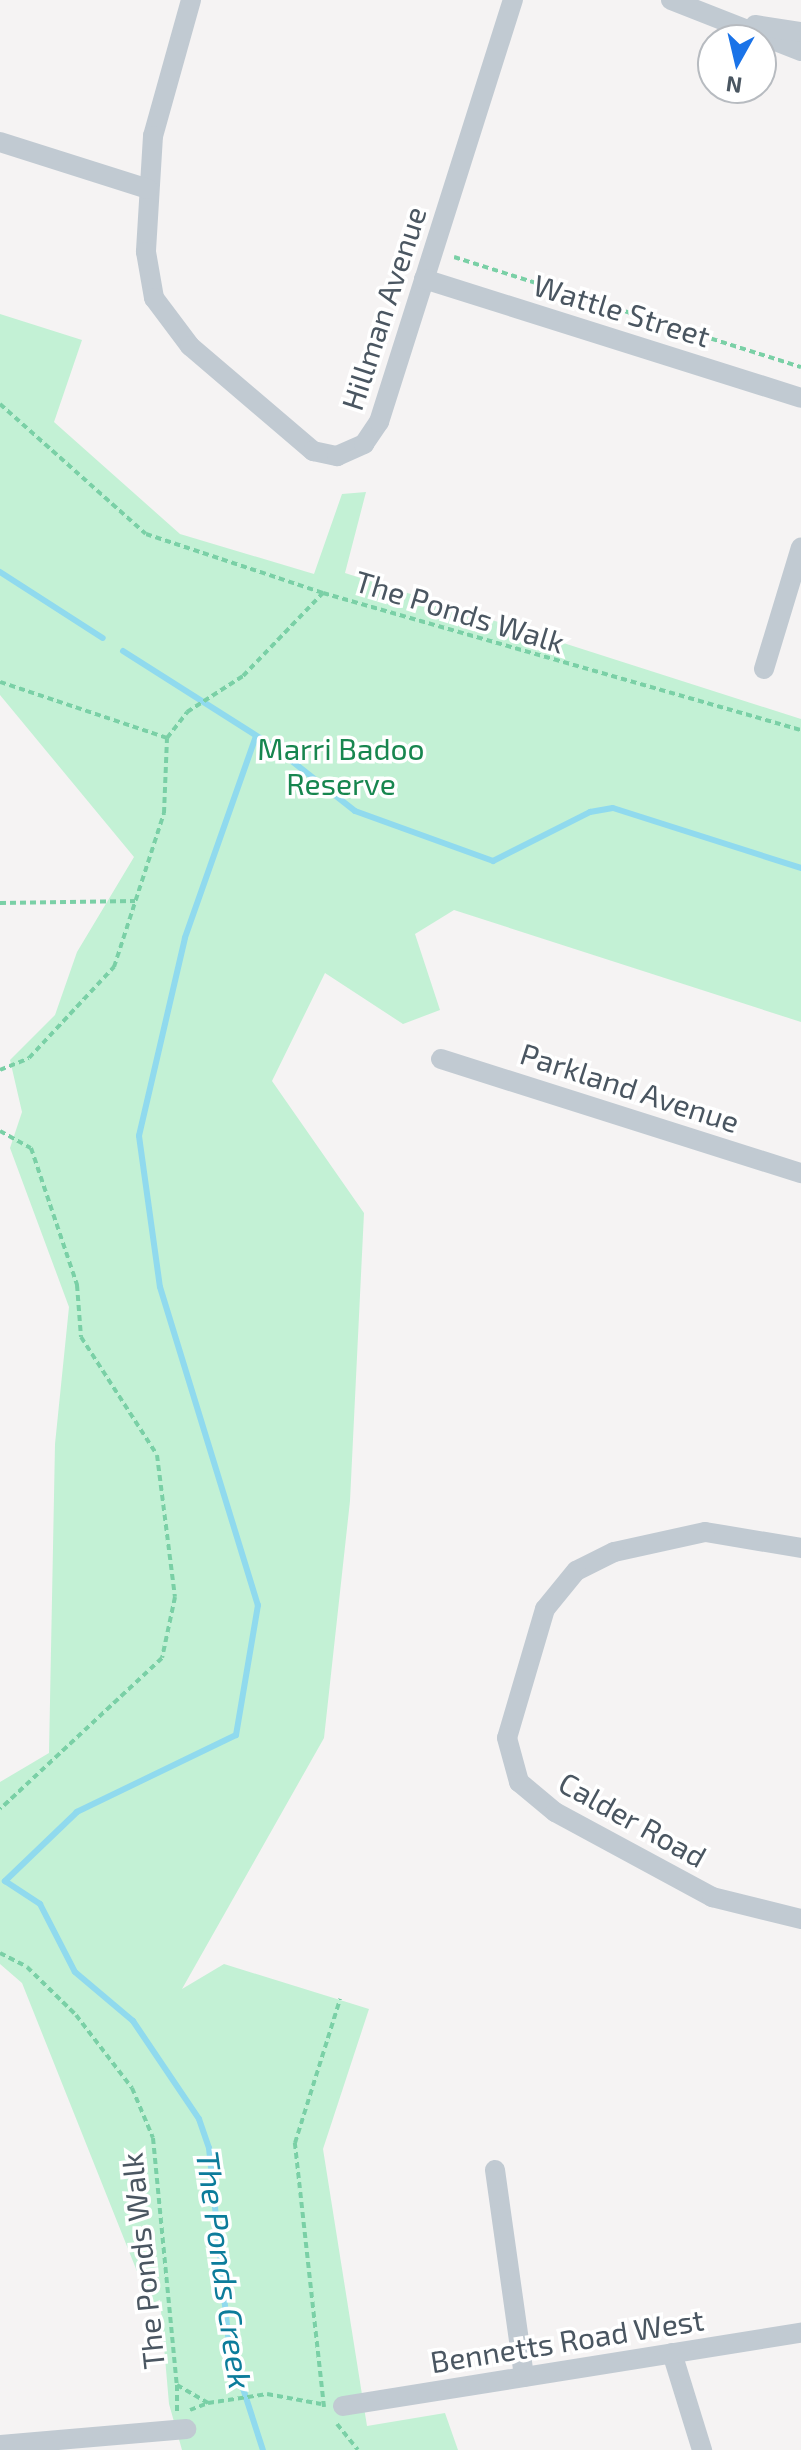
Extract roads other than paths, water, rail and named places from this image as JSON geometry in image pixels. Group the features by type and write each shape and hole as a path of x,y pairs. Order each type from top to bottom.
{"street":[{"name":"Hillman Avenue","path":"191,0 156,113 148,189 147,272 163,316 190,346 326,455 351,453 374,433 513,0"},
{"path":"671,0 801,51"},
{"path":"720,18 801,32"},
{"path":"0,142 148,189"},
{"name":"Wattle Street","path":"424,279 801,398"},
{"path":"764,669 801,547"},
{"name":"Parkland Avenue","path":"441,1059 801,1173"},
{"name":"Calder Road","path":"801,1548 705,1532 614,1552 576,1571 545,1609 507,1738 519,1782 555,1812 712,1897 801,1919"},
{"path":"495,2170 524,2377"},
{"name":"Bennetts Road West","path":"343,2406 801,2333"},
{"path":"672,2353 702,2450"},
{"path":"0,2445 186,2429"}],"waterway":[{"path":"0,572 103,638"},
{"path":"123,651 274,747 355,811 493,861 590,812 613,808 801,868"},
{"name":"The Ponds Creek","path":"256,736 185,938 139,1136 160,1287 258,1605 236,1735 77,1812 5,1881 40,1904 75,1972 133,2021 199,2119 209,2148 229,2345 263,2450"}],"park label":[{"name":"Marri Badoo Reserve","path":"341,765"}]}
